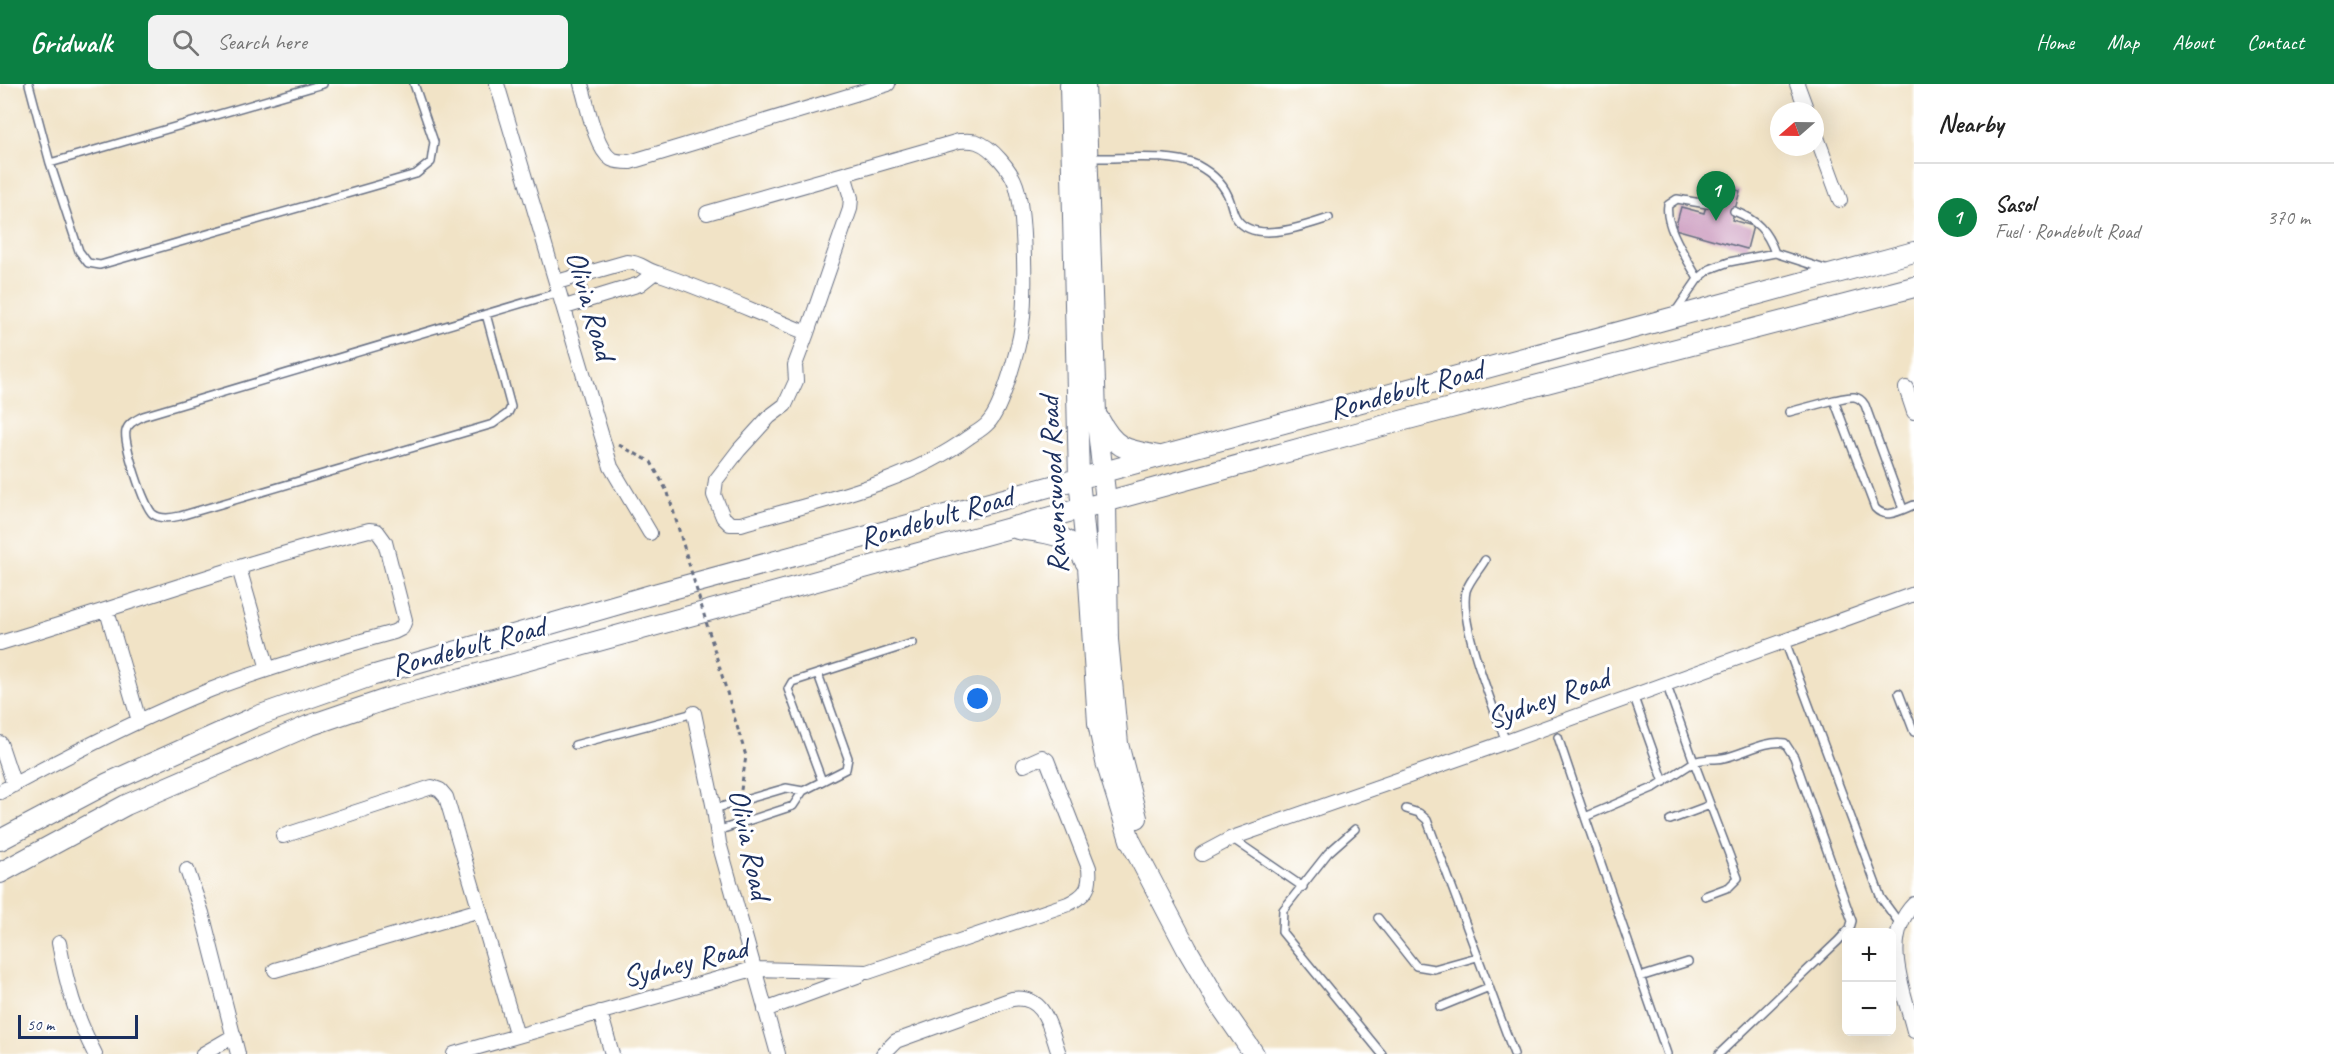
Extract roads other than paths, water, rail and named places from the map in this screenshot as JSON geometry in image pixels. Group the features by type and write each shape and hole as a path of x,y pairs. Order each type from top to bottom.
{"main road":[{"name":"Ravenswood Road","path":"1070,84 1080,159 1096,414 1106,501 1108,640 1113,702 1118,744 1128,789 1143,838 1147,874"},
{"name":"Ravenswood Road","path":"1085,84 1080,159 1079,480 1088,566 1098,723 1106,762 1130,840 1218,1002 1254,1054"},
{"name":"Rondebult Road","path":"0,840 108,783 255,717 371,676 654,594 1914,252"},
{"name":"Rondebult Road","path":"0,873 126,805 308,726 390,698 1393,423 1914,287"},
{"path":"1096,414 1113,442 1124,449 1162,457"},
{"path":"1006,528 1047,533 1065,538 1081,553 1088,566"}],"street":[{"path":"581,84 599,145 605,154 620,162 630,162 888,84"},
{"path":"1797,84 1804,102"},
{"name":"Olivia Road","path":"499,85 610,467 650,533"},
{"path":"707,213 959,141 976,141 986,147 999,159 1016,184 1023,250 1022,326 1012,368 996,411 988,423 949,451 917,468 857,489 741,524 730,524 723,517 714,495 716,480 769,417 785,405 796,381 795,365 850,209 851,198 844,174"},
{"path":"1824,156 1840,200"},
{"path":"559,287 579,275 627,262 637,262 654,273 691,285 807,333"},
{"path":"565,307 640,284 654,273"},
{"path":"1906,388 1914,412"},
{"path":"0,643 238,568 369,530 377,531 385,542 405,620 402,627 268,669 211,690 139,721 0,792"},
{"path":"238,568 268,669"},
{"name":"Sydney Road","path":"1202,854 1232,838 1506,742 1914,594"},
{"path":"107,611 139,721"},
{"name":"Olivia Road","path":"694,713 717,831 778,1054"},
{"path":"0,743 14,785"},
{"name":"Sydney Road","path":"454,1054 753,969 868,972 1068,904 1082,897 1090,882 1089,868 1047,760 1042,757 1024,765"},
{"path":"283,836 432,787 441,790 446,797 518,1036"},
{"path":"187,870 202,913 238,1054"},
{"path":"1914,904 1900,924 1895,939 1896,958 1914,1031"},
{"path":"275,970 480,910"},
{"path":"59,943 68,989 82,1030 95,1054"},
{"path":"765,1010 868,972"},
{"path":"883,1054 896,1041 1023,997 1043,1010 1059,1054"},
{"path":"600,1012 612,1054"},
{"path":"203,1054 234,1036"}],"lane":[{"path":"29,84 50,163 79,251 88,262 100,265 416,174 430,162 434,142 414,84"},
{"path":"50,163 323,84"},
{"path":"1080,159 1173,159 1198,166 1223,185 1236,219 1247,228 1265,232 1290,230 1329,218"},
{"path":"1698,279 1672,230 1667,210 1668,205 1677,199 1707,204"},
{"path":"1734,212 1751,218 1760,225 1775,253"},
{"path":"1671,318 1698,279 1719,265 1775,253 1837,273"},
{"path":"579,275 586,301"},
{"path":"486,314 511,407 508,413 493,424 171,518 161,518 153,514 147,505 125,442 126,430 133,421 143,416 486,314 559,287"},
{"path":"1789,412 1854,396 1861,398 1903,509"},
{"path":"1834,400 1875,508 1880,514 1887,514 1914,505"},
{"path":"1485,560 1466,590 1466,614 1479,665 1506,742"},
{"path":"1785,641 1881,898 1900,924"},
{"path":"822,781 788,689 792,682 913,644"},
{"path":"717,831 793,806 803,791 846,769 848,758 818,674"},
{"path":"1666,683 1738,878 1729,887 1705,896"},
{"path":"1899,693 1914,732"},
{"path":"1633,695 1664,782"},
{"path":"575,746 694,713"},
{"path":"1558,737 1667,1054"},
{"path":"1585,817 1664,782 1694,762 1705,759 1723,759 1776,742 1785,743 1789,747 1852,921 1850,928 1838,941 1719,1054"},
{"path":"714,809 786,788 803,791"},
{"path":"1670,820 1710,805"},
{"path":"1406,809 1419,813 1427,820 1514,1054"},
{"path":"1355,829 1328,853 1283,910 1282,932 1382,1054"},
{"path":"1232,838 1303,887"},
{"path":"1378,918 1416,966 1434,969 1477,957"},
{"path":"1640,977 1688,962"},
{"path":"1440,1007 1489,987"}],"place":[{"name":"Sasol","path":"1716,221"}]}
